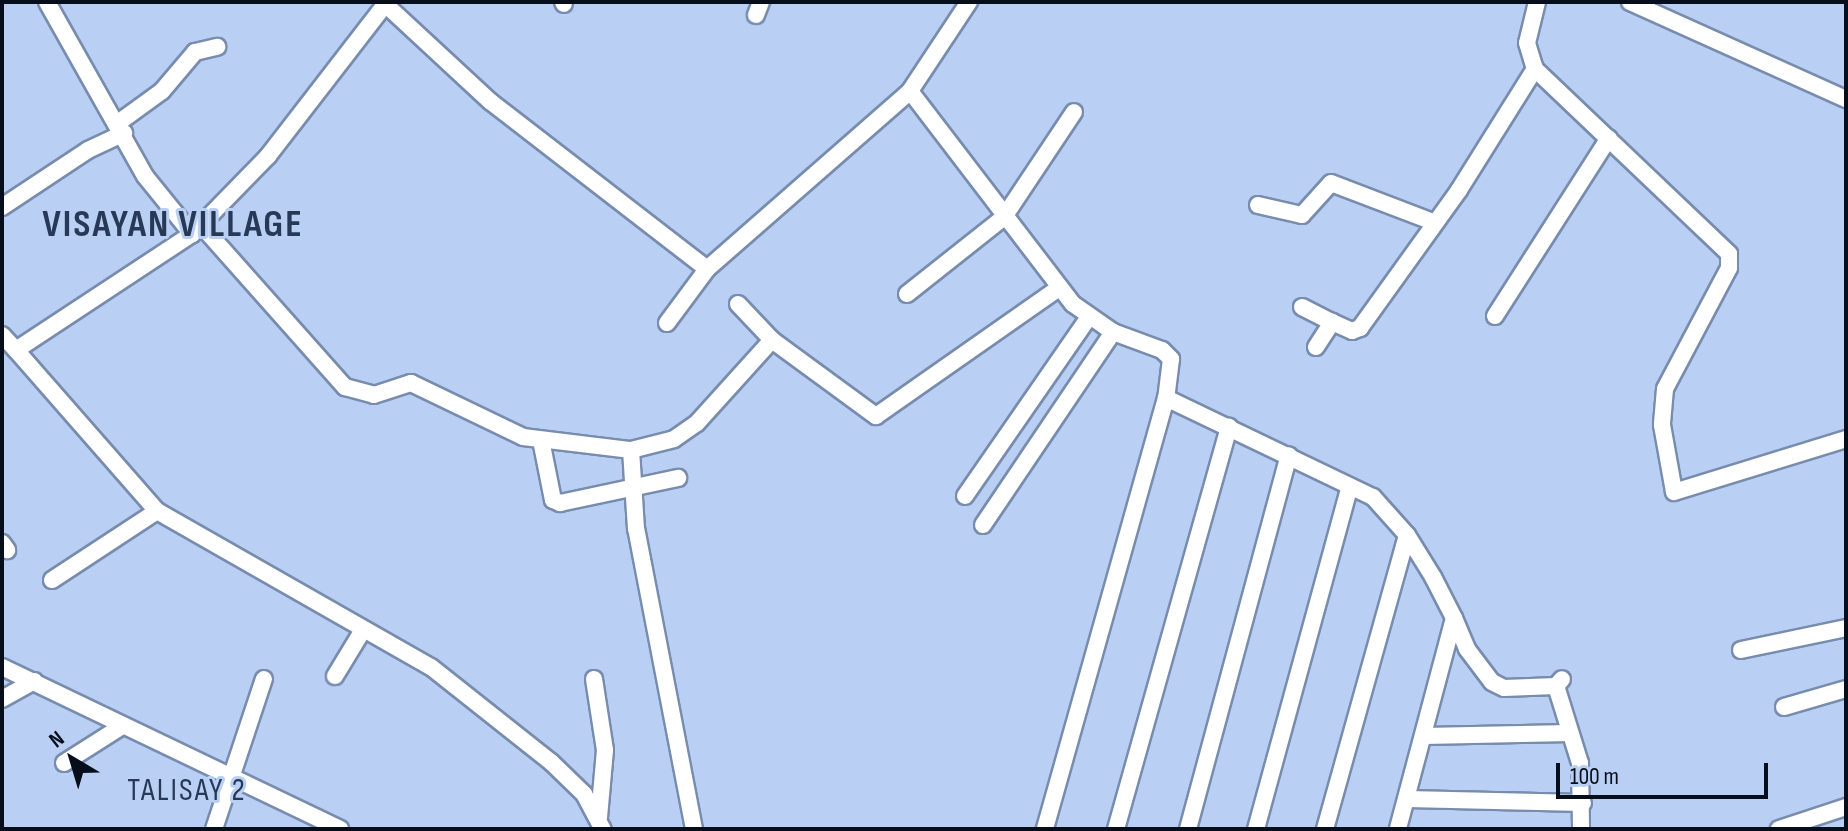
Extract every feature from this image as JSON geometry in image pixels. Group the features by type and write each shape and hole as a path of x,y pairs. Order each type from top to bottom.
{"street":[{"path":"47,2 121,128 145,176 345,387 374,395 411,383 477,417 541,440 631,450 674,439 697,423 772,340"},
{"path":"667,323 707,269 910,91 969,2"},
{"path":"1537,2 1527,43 1535,69 1720,244 1730,261 1665,389 1662,425 1674,492 1846,439"},
{"path":"16,350 196,229 268,156 386,3 491,102 707,269"},
{"path":"1639,4 1846,99"},
{"path":"2,207 121,128 162,91 195,52 217,47"},
{"path":"1302,307 1352,331 1360,328 1535,69"},
{"path":"910,91 1059,288 1089,317 1113,332 1167,353 1171,365 1166,398 1045,829"},
{"path":"907,294 1004,217 1074,112"},
{"path":"1495,316 1609,138"},
{"path":"1258,205 1302,215 1331,183 1433,222"},
{"path":"738,304 772,340 876,416 1059,288"},
{"path":"965,496 1089,317"},
{"path":"1316,347 1332,322"},
{"path":"983,525 1113,332"},
{"path":"2,335 157,511 431,667 510,727 584,794 601,824"},
{"path":"1166,398 1373,497 1407,535 1454,618 1467,649 1492,682 1504,688 1559,683 1580,763 1581,829"},
{"path":"1116,829 1229,427"},
{"path":"541,440 553,500 560,503 678,478"},
{"path":"631,450 631,489 694,829"},
{"path":"1188,829 1289,455"},
{"path":"1256,829 1349,488"},
{"path":"52,580 157,511"},
{"path":"1325,829 1407,535"},
{"path":"1398,829 1454,618"},
{"path":"1741,650 1846,628"},
{"path":"335,676 363,630"},
{"path":"2,667 232,781 340,829"},
{"path":"214,829 264,679"},
{"path":"594,679 605,750 601,824"},
{"path":"2,699 34,681"},
{"path":"1784,707 1846,689"},
{"path":"64,763 122,726"},
{"path":"1424,736 1570,733"},
{"path":"1407,799 1583,803"},
{"path":"1779,829 1846,807"}],"district":[{"name":"VISAYAN VILLAGE","path":"173,225"},
{"name":"TALISAY 2","path":"187,791"}]}
